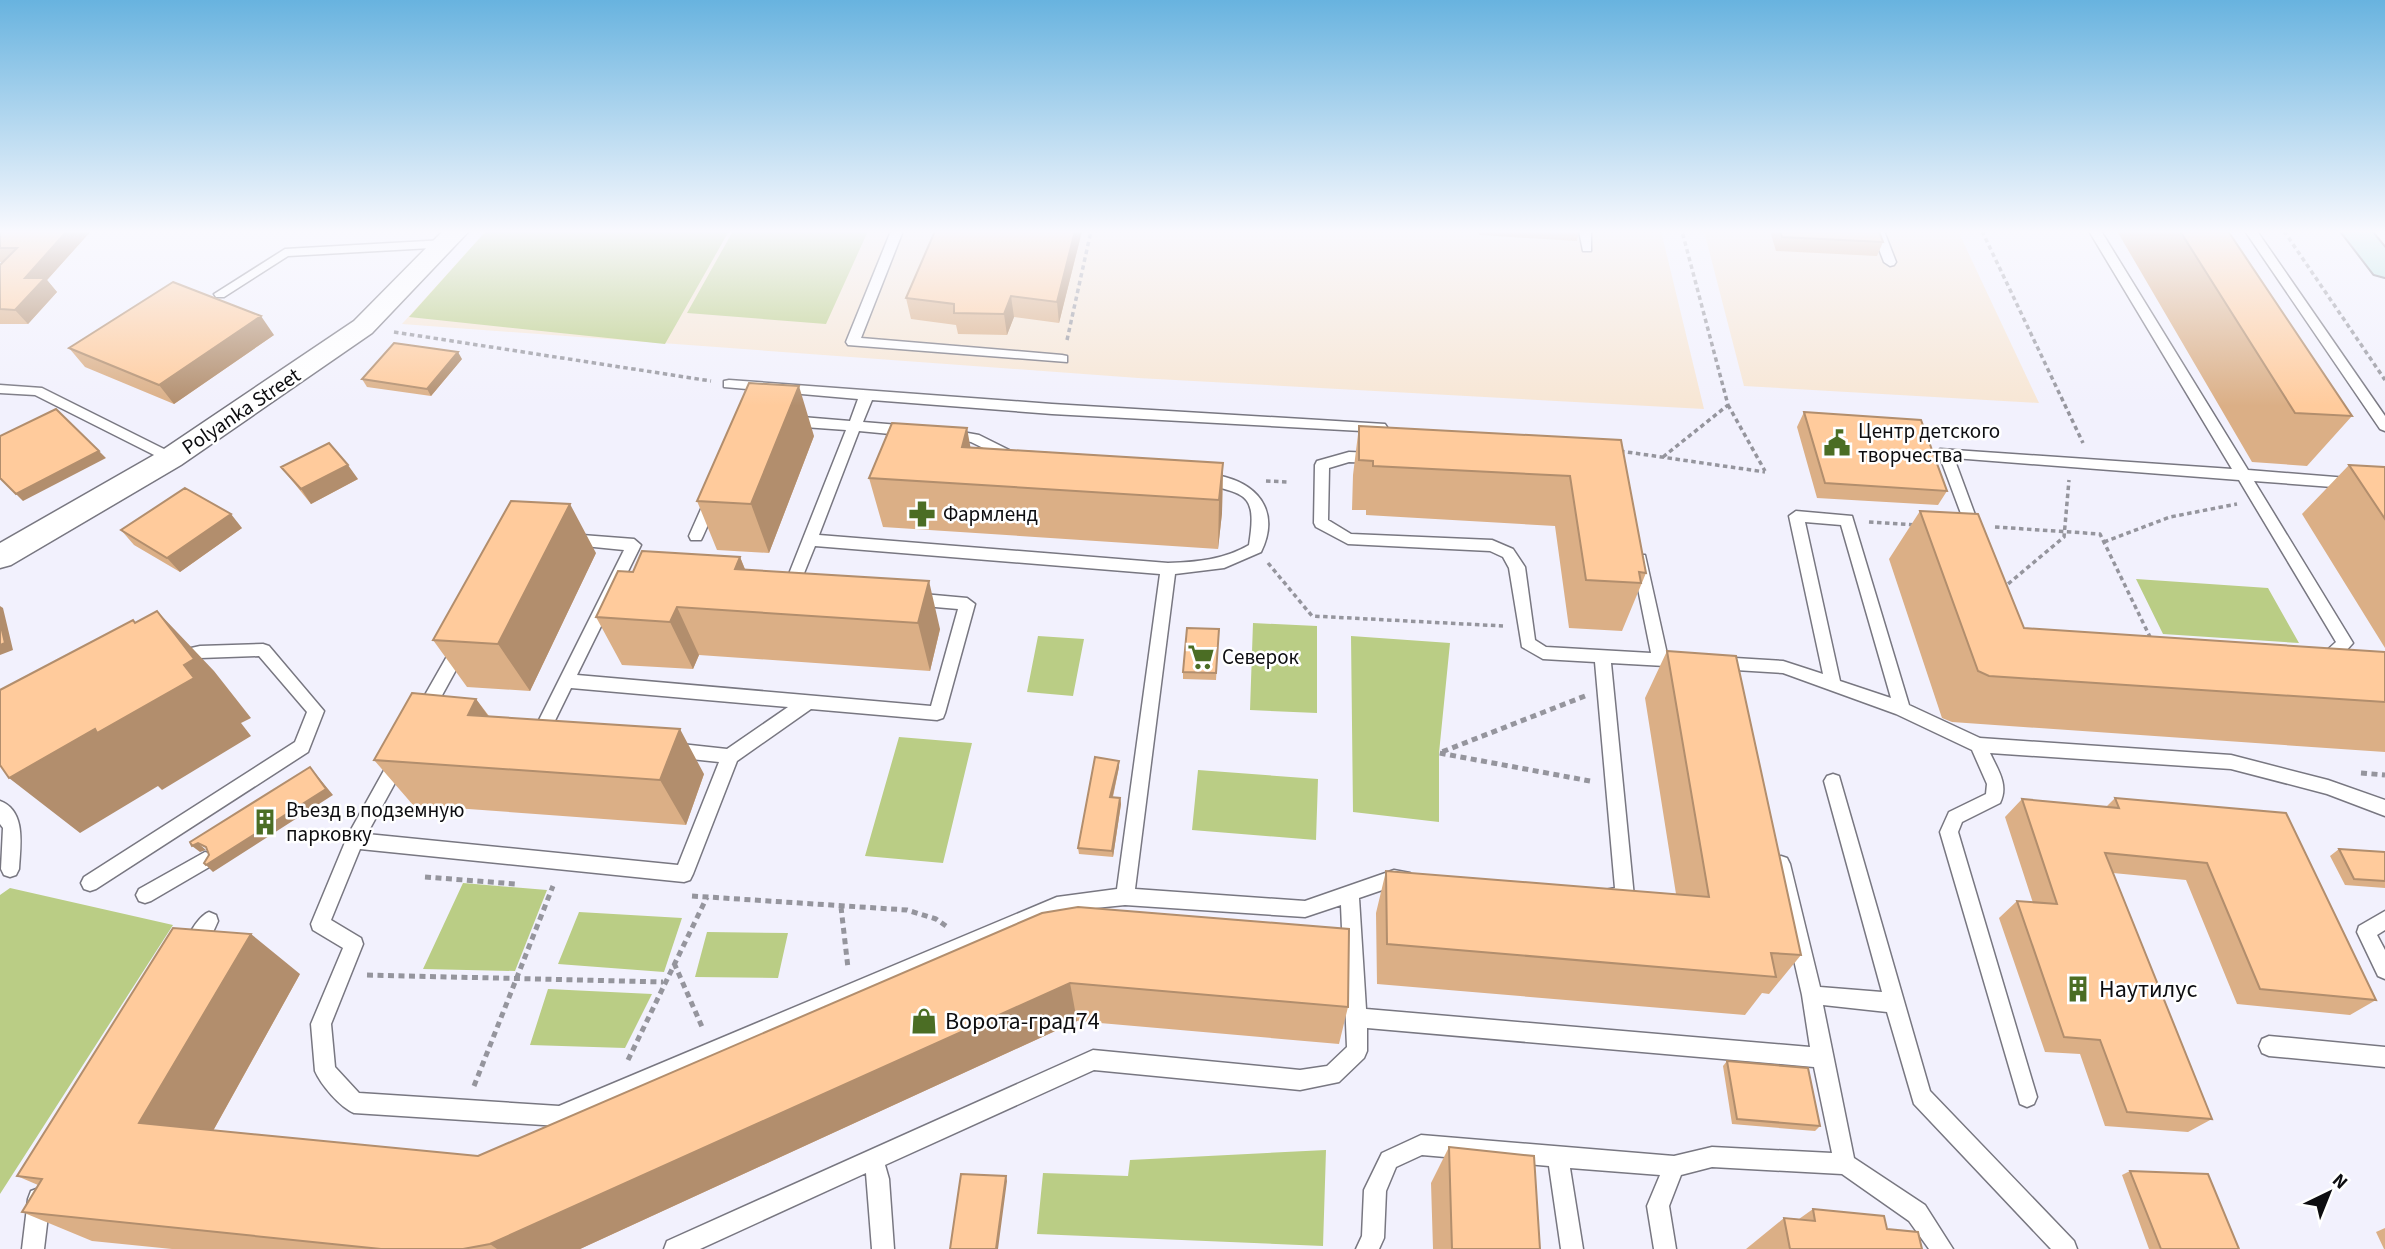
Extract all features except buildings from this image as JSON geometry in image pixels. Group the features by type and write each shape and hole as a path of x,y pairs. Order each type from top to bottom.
{"street":[{"name":"Polyanka Street","path":"0,557 171,458 363,327 400,289"}],"lane":[{"path":"220,294 227,289"},
{"path":"874,289 853,342 1062,359"},
{"path":"2131,289 2346,643 2330,657 2303,655"},
{"path":"2291,289 2385,426"},
{"path":"729,384 1052,409 1394,428"},
{"path":"0,389 37,391 171,458"},
{"path":"791,589 867,394"},
{"path":"777,420 974,438 1027,464"},
{"path":"1979,542 1945,452 2385,486"},
{"path":"1390,459 1349,457 1322,465 1321,523 1348,539 1492,547 1508,553 1517,567 1528,643 1543,653 1783,667 1902,709 1978,745 2231,762 2328,787 2385,808"},
{"path":"810,540 1168,569 1206,568 1236,561 1256,548 1260,513 1251,494 1221,480 1193,477"},
{"path":"696,536 718,489"},
{"path":"1833,684 1796,516 1847,520 1902,709"},
{"path":"538,738 626,575 635,545 552,539"},
{"path":"1636,539 1660,659"},
{"path":"1125,897 1168,569"},
{"path":"567,681 937,713 967,604 899,598"},
{"path":"429,728 415,727 470,632"},
{"path":"90,883 302,747 317,711 262,650 200,652 162,661"},
{"path":"1598,894 1625,897 1602,655"},
{"path":"1733,664 1740,690"},
{"path":"354,841 684,874 730,756 808,702"},
{"path":"1978,745 1996,784 1994,798 1955,817 1949,832 2027,1097"},
{"path":"648,748 730,756"},
{"path":"404,750 354,841 320,924 354,944 321,1024 325,1071 354,1103 559,1116 1064,903 1125,897 1305,909 1394,878 1421,880"},
{"path":"1833,781 1921,1097 2066,1249"},
{"path":"0,809 12,827 10,869"},
{"path":"1777,849 1812,995 1822,1059 1846,1164"},
{"path":"145,895 205,860"},
{"path":"675,1249 1093,1060 1300,1080 1332,1075 1357,1051 1350,894"},
{"path":"2385,920 2366,932 2385,970"},
{"path":"180,967 209,921"},
{"path":"1812,995 1895,1003"},
{"path":"1357,1018 1822,1059"},
{"path":"2269,1046 2385,1057"},
{"path":"1367,1249 1373,1238 1375,1191 1389,1160 1422,1145 1674,1166 1712,1157 1846,1164 1917,1213 1942,1249"},
{"path":"1558,1155 1572,1249"},
{"path":"873,1159 878,1179 883,1249"},
{"path":"1665,1249 1658,1206 1674,1166"},
{"path":"33,1249 41,1187 48,1175"}],"path":[{"path":"1062,359 1078,289"},
{"path":"1619,451 1765,472 1728,405 1697,289"},
{"path":"2010,289 2092,463"},
{"path":"2324,289 2385,380"},
{"path":"363,327 729,384"},
{"path":"1663,457 1728,405"},
{"path":"2001,589 2064,537 2070,461"},
{"path":"2104,542 2170,517 2259,500"},
{"path":"1847,520 1923,526"},
{"path":"1972,525 2100,534 2154,646"},
{"path":"1256,548 1312,616 1525,627"},
{"path":"1605,688 1439,753 1614,785"},
{"path":"425,877 527,884"},
{"path":"540,885 566,887"},
{"path":"464,1110 553,886"},
{"path":"681,895 907,910 936,919 969,943"},
{"path":"614,1093 663,982 707,897"},
{"path":"841,906 851,993"},
{"path":"674,962 712,1051"},
{"path":"341,974 663,982"}],"shaded area":[{"path":"433,289 1675,289 1704,409 1138,378 402,324"},
{"path":"1719,289 1985,289 2039,403 1744,386"}],"green space":[{"path":"434,289 696,289 665,344 409,317"},
{"path":"700,289 842,289 826,324 687,313"},
{"path":"2136,579 2268,588 2299,643 2163,634"},
{"path":"1253,623 1317,626 1317,713 1250,710"},
{"path":"1038,636 1084,639 1073,696 1027,692"},
{"path":"1351,636 1450,643 1439,753 1439,822 1353,812"},
{"path":"899,737 972,743 943,863 865,856"},
{"path":"1198,770 1318,779 1316,840 1192,830"},
{"path":"463,883 547,890 515,971 423,969"},
{"path":"10,888 173,925 0,1194 0,895"},
{"path":"579,912 682,918 664,972 558,964"},
{"path":"707,932 788,933 778,978 695,977"},
{"path":"548,989 652,994 625,1048 530,1045"},
{"path":"1326,1150 1323,1246 1037,1234 1043,1173 1128,1176 1130,1160"}],"place":[{"name":"Центр детского творчества","path":"1837,443"},
{"name":"Фармленд","path":"922,514"},
{"name":"Северок","path":"1201,657"},
{"name":"Въезд в подземную парковку","path":"265,822"},
{"name":"Наутилус","path":"2078,989"},
{"name":"Ворота-град74","path":"924,1021"}]}
